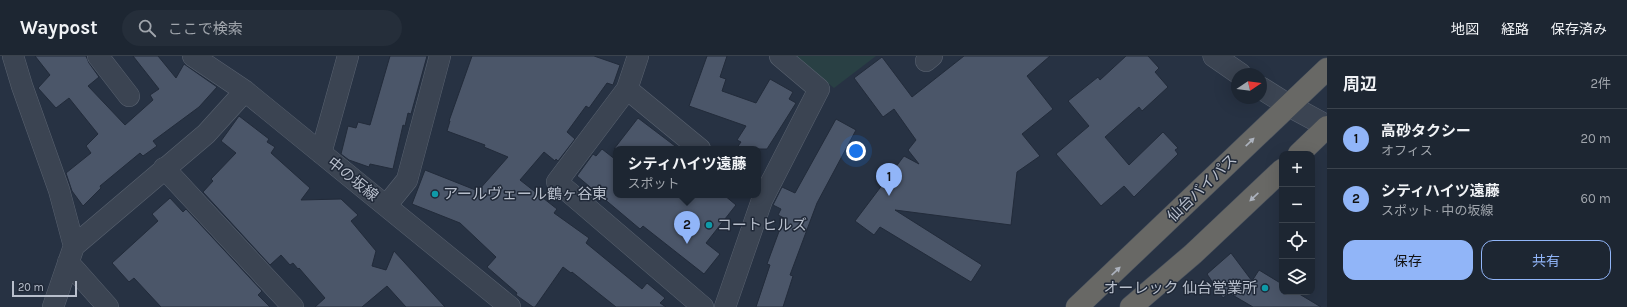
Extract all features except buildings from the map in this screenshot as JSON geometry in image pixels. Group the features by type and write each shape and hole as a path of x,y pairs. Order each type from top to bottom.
{"highway":[{"name":"仙台バイパス","path":"1077,307 1327,69"},
{"path":"1302,151 1327,126"},
{"path":"1131,307 1194,254 1279,173"}],"street":[{"path":"13,56 22,86 59,190 71,254 108,307"},
{"path":"98,56 129,96"},
{"name":"中の坂線","path":"193,56 245,90 510,307"},
{"path":"321,153 348,56"},
{"path":"386,206 407,180 440,56"},
{"path":"638,56 627,89 557,182 703,307"},
{"path":"761,193 819,89 780,56"},
{"path":"1214,56 1231,68"},
{"path":"627,89 696,146"},
{"path":"53,307 71,254 164,168 206,134 245,90"},
{"path":"1267,92 1327,126"},
{"path":"164,168 293,307"},
{"path":"725,307 759,198"}],"green space":[{"path":"794,56 876,56 834,88"}],"place":[{"name":"アールヴェール鶴ヶ谷東","path":"435,194"},
{"name":"高砂タクシー","path":"889,196"},
{"name":"コートヒルズ","path":"709,225"},
{"name":"シティハイツ遠藤","path":"687,244"},
{"name":"オーレック 仙台営業所","path":"1265,288"}]}
